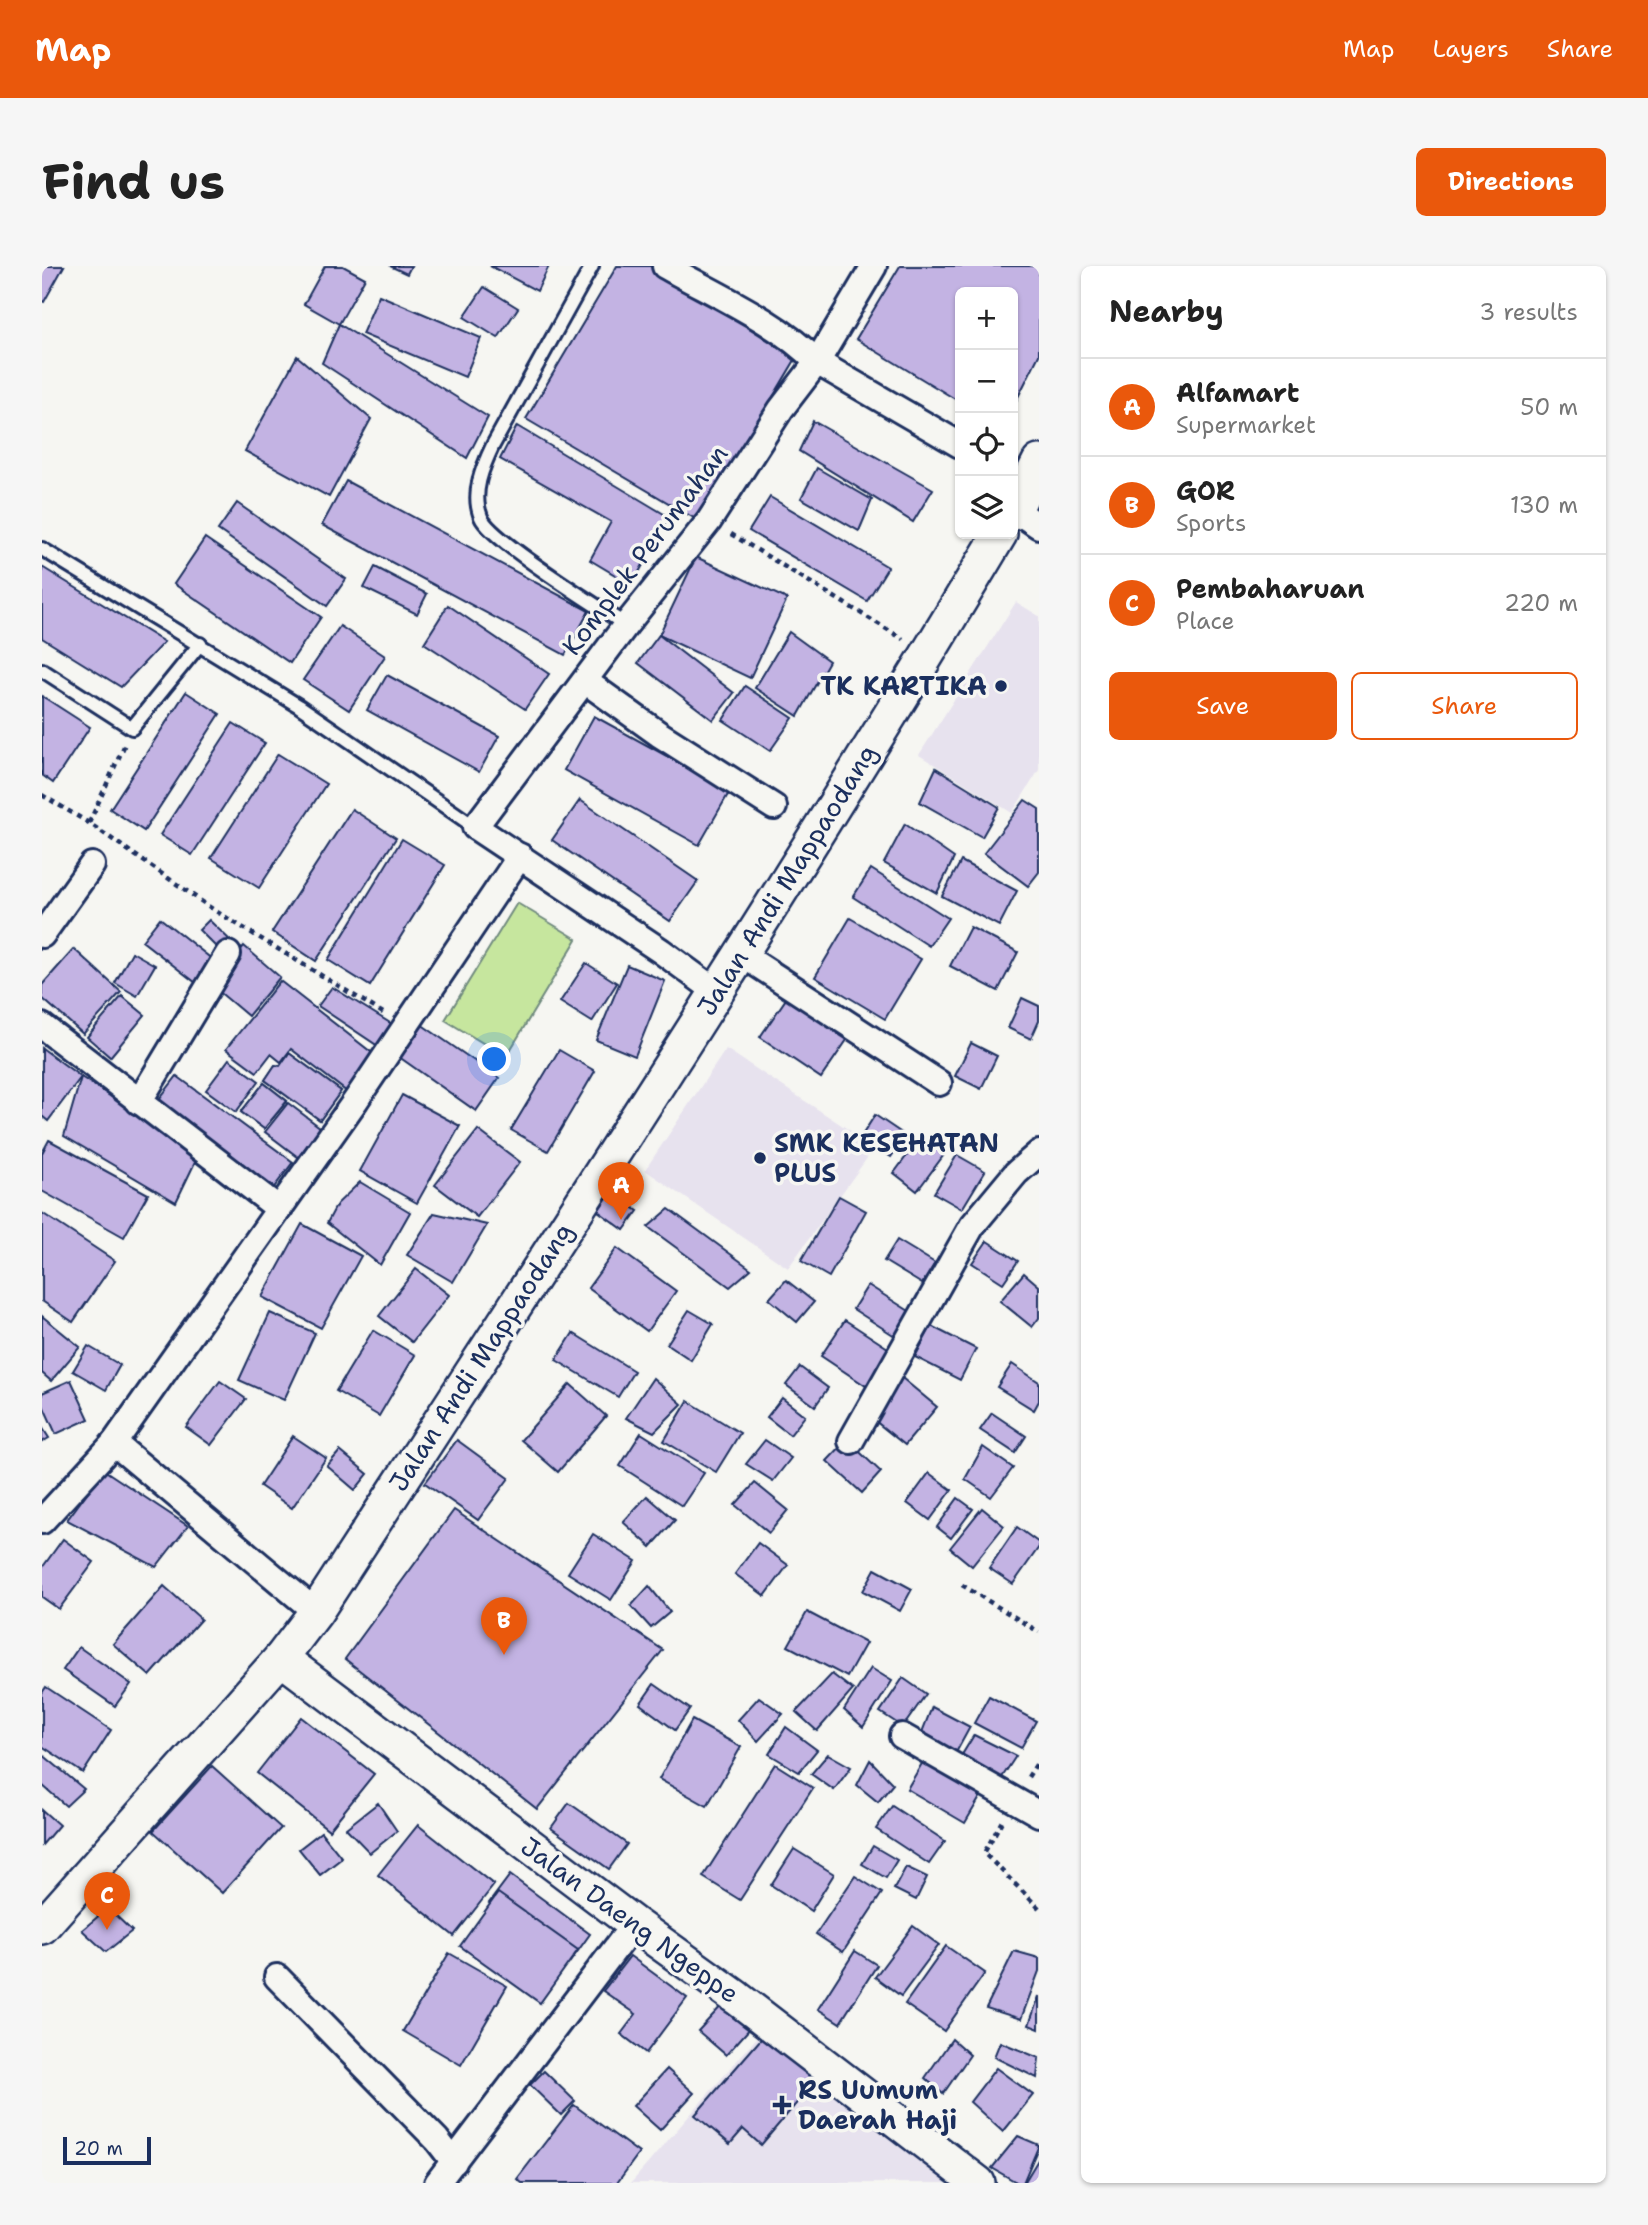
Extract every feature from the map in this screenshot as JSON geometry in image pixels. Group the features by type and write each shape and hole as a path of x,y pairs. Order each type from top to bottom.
{"street":[{"path":"664,266 758,318 817,362 955,441"},
{"name":"Komplek Perumahan","path":"475,827 626,625 709,521 781,409 817,362 874,266"},
{"name":"Jalan Andi Mappaodang","path":"42,1927 281,1658 316,1612 717,992 928,655 1021,500"},
{"path":"585,681 659,734 774,807"},
{"path":"475,827 661,951 717,992"},
{"path":"42,1521 114,1443 356,1100 520,856"},
{"path":"42,935 92,864"},
{"path":"139,1102 228,954"},
{"path":"741,954 939,1083"},
{"path":"42,1026 278,1208"},
{"path":"851,1441 972,1226 1016,1173 1039,1153"},
{"path":"114,1443 316,1612"},
{"name":"Jalan Daeng Ngeppe","path":"281,1658 634,1924 737,1998 973,2182"},
{"path":"902,1737 1039,1814"},
{"path":"437,2183 634,1924"},
{"path":"277,1977 437,2140 454,2162"}],"lane":[{"path":"592,266 493,445 481,470 477,494 481,517 498,538 626,625"},
{"path":"42,549 299,706 475,827"},
{"path":"42,670 132,728 200,644"}],"path":[{"path":"709,521 928,655"},
{"path":"89,823 132,728"},
{"path":"42,795 89,823 214,910 404,1026"},
{"path":"962,1585 1039,1632"},
{"path":"1039,1760 984,1853 1039,1908"}],"shaded area":[{"name":"TK KARTIKA","path":"1016,602 1039,616 1039,770 1012,813 919,755"},
{"name":"SMK KESEHATAN PLUS","path":"726,1049 875,1147 788,1268 645,1170"},
{"name":"RS Uumum Daerah Haji","path":"766,2027 966,2183 631,2183"}],"green space":[{"path":"517,903 577,939 506,1057 445,1020"}],"building":[{"path":"42,266 64,266 44,302 42,301"},
{"path":"325,266 343,266 365,278 339,324 304,304"},
{"path":"390,266 411,266 407,274"},
{"path":"490,266 549,266 537,291"},
{"path":"617,266 658,266 801,350 699,521 526,419"},
{"path":"900,266 1039,266 1039,355 1018,397 1018,287 955,287 955,399 856,339"},
{"path":"484,287 518,308 498,338 464,317"},
{"path":"379,295 481,338 465,377 362,334"},
{"path":"339,324 488,417 467,458 322,363"},
{"path":"297,356 371,419 329,497 245,451"},
{"path":"813,421 933,489 913,522 799,451"},
{"path":"517,426 669,517 632,585 590,560 611,522 500,459"},
{"path":"817,468 872,500 859,531 801,498"},
{"path":"346,481 589,611 565,655 322,525"},
{"path":"770,497 888,567 867,601 749,531"},
{"path":"237,503 346,579 327,606 218,530"},
{"path":"205,538 321,617 290,663 174,584"},
{"path":"696,557 787,599 750,678 659,635"},
{"path":"42,567 164,642 121,687 42,638"},
{"path":"375,567 427,594 417,614 364,588"},
{"path":"448,605 549,674 525,709 424,643"},
{"path":"340,626 385,656 349,710 303,680"},
{"path":"789,632 829,661 798,716 755,688"},
{"path":"659,635 734,693 713,720 638,663"},
{"path":"387,675 499,736 479,772 367,710"},
{"path":"745,686 793,718 770,751 723,720"},
{"path":"186,692 220,714 144,831 110,809"},
{"path":"42,696 90,727 53,783 42,775"},
{"path":"594,716 730,791 699,845 564,770"},
{"path":"233,723 265,743 192,855 160,835"},
{"path":"278,754 326,784 259,888 211,858"},
{"path":"936,768 999,807 982,837 920,802"},
{"path":"580,800 698,881 670,921 552,840"},
{"path":"1025,800 1039,809 1039,872 1028,886 984,853"},
{"path":"352,809 396,838 316,961 272,932"},
{"path":"905,824 954,858 937,893 884,863"},
{"path":"402,839 445,865 370,986 328,960"},
{"path":"961,861 1017,891 999,926 942,896"},
{"path":"871,869 948,918 929,946 853,897"},
{"path":"160,918 218,964 200,986 142,941"},
{"path":"850,918 921,959 885,1019 815,977"},
{"path":"209,920 233,943 222,953 199,930"},
{"path":"970,927 1018,952 998,991 950,966"},
{"path":"244,946 280,977 248,1016 211,985"},
{"path":"74,949 121,992 83,1034 42,998 42,985"},
{"path":"132,952 155,965 137,996 115,983"},
{"path":"586,963 617,983 592,1022 560,1002"},
{"path":"627,965 665,981 635,1056 596,1040"},
{"path":"280,981 380,1059 351,1095 291,1049 281,1062 271,1054 257,1072 226,1049"},
{"path":"332,987 395,1026 381,1048 318,1006"},
{"path":"790,993 851,1034 821,1078 760,1037"},
{"path":"122,996 145,1015 110,1057 87,1037"},
{"path":"1022,998 1039,1006 1039,1021 1031,1039 1008,1028"},
{"path":"415,1020 499,1078 476,1111 392,1052"},
{"path":"971,1043 997,1056 981,1089 955,1076"},
{"path":"42,1048 81,1077 48,1121 42,1116"},
{"path":"559,1050 595,1071 548,1151 511,1130"},
{"path":"289,1053 341,1091 320,1120 265,1080 275,1065 280,1066"},
{"path":"289,1053 341,1091 320,1120 265,1080 275,1065 280,1066"},
{"path":"229,1059 259,1081 236,1112 206,1090"},
{"path":"177,1076 293,1162 269,1194 153,1107"},
{"path":"81,1077 199,1154 176,1202 64,1136"},
{"path":"264,1083 287,1101 264,1129 241,1112"},
{"path":"264,1083 287,1101 264,1129 241,1112"},
{"path":"402,1095 460,1126 417,1203 360,1171"},
{"path":"288,1103 321,1128 298,1157 265,1132"},
{"path":"875,1115 906,1136 891,1157 861,1137"},
{"path":"478,1130 520,1162 477,1217 435,1185"},
{"path":"922,1135 946,1152 917,1191 894,1173"},
{"path":"49,1140 148,1194 124,1237 42,1191 42,1153"},
{"path":"957,1155 985,1171 962,1209 934,1193"},
{"path":"360,1182 410,1212 380,1265 327,1223 337,1204"},
{"path":"611,1192 638,1211 624,1230 598,1211"},
{"path":"839,1196 866,1211 829,1277 801,1261"},
{"path":"669,1209 751,1269 730,1287 648,1227"},
{"path":"42,1213 115,1261 73,1322 42,1301"},
{"path":"434,1213 487,1225 453,1282 407,1255"},
{"path":"302,1224 361,1256 321,1328 262,1297"},
{"path":"897,1240 935,1263 922,1284 884,1261"},
{"path":"987,1241 1018,1261 1003,1283 972,1263"},
{"path":"617,1248 676,1291 647,1331 588,1288"},
{"path":"416,1269 449,1295 412,1342 379,1316"},
{"path":"1024,1273 1039,1286 1039,1318 1032,1327 1000,1301"},
{"path":"786,1280 814,1302 797,1322 769,1299"},
{"path":"868,1285 917,1316 901,1340 853,1309"},
{"path":"689,1310 713,1324 691,1360 667,1344"},
{"path":"270,1313 315,1333 284,1400 239,1380"},
{"path":"42,1316 80,1347 51,1381 42,1373"},
{"path":"845,1320 897,1354 872,1390 821,1356"},
{"path":"931,1326 976,1349 960,1380 915,1357"},
{"path":"373,1330 415,1355 379,1416 336,1391"},
{"path":"573,1333 634,1371 618,1397 556,1360"},
{"path":"88,1346 120,1365 106,1390 73,1371"},
{"path":"1012,1364 1039,1382 1039,1401 1034,1410 997,1387"},
{"path":"800,1367 828,1388 815,1406 786,1385"},
{"path":"653,1378 682,1404 654,1432 626,1418"},
{"path":"902,1378 937,1407 905,1445 869,1416"},
{"path":"71,1380 89,1419 56,1434 42,1403 42,1393"},
{"path":"220,1381 246,1399 211,1445 186,1427"},
{"path":"570,1384 606,1416 558,1472 521,1440"},
{"path":"782,1398 805,1416 790,1435 767,1417"},
{"path":"688,1401 740,1433 716,1472 664,1441"},
{"path":"992,1413 1026,1436 1015,1453 980,1430"},
{"path":"42,1427 49,1438 42,1442"},
{"path":"641,1433 704,1473 682,1506 620,1466"},
{"path":"293,1436 326,1458 292,1508 260,1486"},
{"path":"457,1440 509,1478 478,1520 425,1483"},
{"path":"765,1440 791,1458 773,1481 746,1464"},
{"path":"847,1440 881,1472 862,1493 827,1461"},
{"path":"983,1447 1013,1468 991,1497 965,1479"},
{"path":"340,1451 368,1474 355,1490 327,1466"},
{"path":"104,1470 188,1526 156,1567 67,1520"},
{"path":"929,1473 952,1490 930,1520 907,1503"},
{"path":"755,1483 788,1510 769,1533 735,1505"},
{"path":"647,1496 675,1520 651,1547 623,1522"},
{"path":"958,1498 973,1509 951,1538 937,1527"},
{"path":"982,1508 1004,1526 972,1566 950,1548"},
{"path":"454,1510 663,1650 537,1809 345,1659"},
{"path":"1017,1527 1039,1543 1039,1547 1013,1584 989,1568"},
{"path":"593,1534 636,1561 611,1600 568,1573"},
{"path":"63,1539 94,1562 59,1609 42,1597 42,1568"},
{"path":"758,1543 788,1565 765,1596 735,1574"},
{"path":"875,1569 912,1589 900,1611 863,1591"},
{"path":"164,1586 201,1619 150,1676 113,1644"},
{"path":"649,1586 670,1612 651,1628 631,1606"},
{"path":"807,1612 866,1643 847,1677 788,1646"},
{"path":"79,1647 131,1684 115,1706 63,1670"},
{"path":"871,1668 892,1681 863,1727 844,1710"},
{"path":"832,1674 853,1690 817,1731 796,1712"},
{"path":"903,1678 926,1694 903,1727 880,1712"},
{"path":"654,1684 690,1709 675,1730 640,1704"},
{"path":"46,1687 111,1730 83,1773 42,1746 42,1693"},
{"path":"989,1696 1036,1721 1021,1748 974,1723"},
{"path":"759,1697 783,1714 758,1741 738,1720"},
{"path":"932,1707 970,1727 953,1758 921,1735"},
{"path":"301,1717 374,1774 329,1830 257,1773"},
{"path":"692,1720 741,1747 707,1806 659,1779"},
{"path":"786,1727 817,1750 799,1772 769,1754"},
{"path":"974,1735 1016,1756 999,1782 960,1758"},
{"path":"42,1754 84,1789 66,1806 42,1785"},
{"path":"828,1754 851,1767 834,1790 811,1774"},
{"path":"870,1760 893,1784 878,1802 857,1785"},
{"path":"924,1760 982,1794 965,1823 907,1789"},
{"path":"775,1764 813,1788 740,1900 703,1877"},
{"path":"212,1766 281,1828 222,1893 153,1831"},
{"path":"378,1803 397,1831 370,1853 346,1828"},
{"path":"569,1803 627,1844 609,1869 551,1828"},
{"path":"892,1806 945,1841 929,1864 876,1829"},
{"path":"42,1810 59,1825 42,1845"},
{"path":"418,1825 494,1885 454,1936 378,1875"},
{"path":"321,1832 342,1858 320,1875 299,1849"},
{"path":"873,1846 897,1860 886,1878 862,1864"},
{"path":"794,1849 834,1874 811,1911 771,1885"},
{"path":"906,1867 927,1877 916,1900 894,1889"},
{"path":"510,1875 590,1934 570,1962 489,1903"},
{"path":"855,1876 882,1893 843,1952 816,1934"},
{"path":"498,1893 578,1950 540,2003 460,1946"},
{"path":"108,1908 132,1931 106,1952 82,1930"},
{"path":"913,1926 939,1945 901,1996 875,1977"},
{"path":"946,1946 985,1973 944,2031 905,2004"},
{"path":"855,1951 877,1965 840,2023 818,2009"},
{"path":"1014,1951 1039,1958 1039,1971 1021,2019 986,2008"},
{"path":"449,1953 507,1986 461,2065 403,2031"},
{"path":"630,1956 687,1998 646,2053 621,2034 636,2014 603,1991"},
{"path":"1039,1996 1039,2029 1029,2025"},
{"path":"725,2002 752,2026 726,2055 698,2031"},
{"path":"767,2032 818,2078 761,2145 743,2129 730,2144 695,2115"},
{"path":"952,2039 970,2055 943,2094 925,2078"},
{"path":"1000,2042 1039,2058 1037,2078 994,2057"},
{"path":"996,2068 1033,2095 1003,2132 970,2102"},
{"path":"667,2069 694,2093 660,2130 633,2106"},
{"path":"544,2071 575,2101 561,2115 530,2085"},
{"path":"574,2105 639,2153 617,2183 522,2183 517,2179"},
{"path":"1018,2136 1039,2145 1023,2183 1018,2183 992,2168"},
{"path":"1039,2158 1039,2183 1024,2183"}],"place":[{"name":"TK KARTIKA","path":"1001,686"},
{"name":"SMK KESEHATAN PLUS","path":"760,1158"},
{"name":"Alfamart","path":"621,1220"},
{"name":"GOR","path":"504,1655"},
{"name":"Pembaharuan","path":"107,1930"},
{"name":"RS Uumum Daerah Haji","path":"782,2105"}]}
